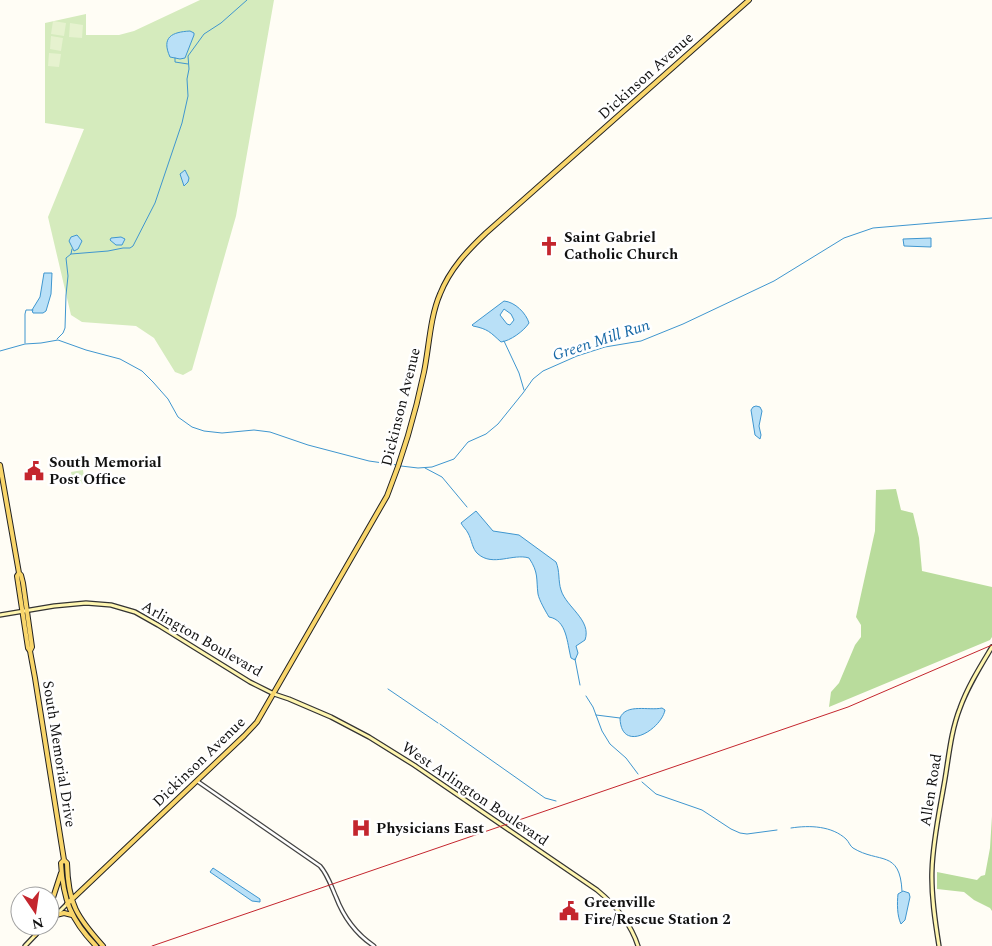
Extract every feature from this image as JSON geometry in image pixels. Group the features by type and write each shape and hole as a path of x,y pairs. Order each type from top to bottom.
{"main road":[{"name":"Dickinson Avenue","path":"60,911 257,722 387,496 400,464 409,432 424,372 439,295 450,273 463,255 749,0"},
{"name":"South Memorial Drive","path":"0,465 19,573 17,576 24,611 28,648 64,860 67,863 67,881 71,900 86,927 103,946"},
{"name":"Arlington Boulevard","path":"0,616 86,602 123,608 146,618 227,669 274,694"},
{"name":"Allen Road","path":"939,946 932,895 932,868 938,816 953,728 960,707 978,669 992,647"},
{"name":"West Arlington Boulevard","path":"274,694 289,698 369,736 576,875 611,903 626,922 638,946"},
{"name":"South Memorial Drive","path":"64,860 62,862 63,888 67,904 82,930 96,946"},
{"path":"57,886 62,870"},
{"path":"60,914 72,915"},
{"path":"25,946 34,936"}],"street":[{"path":"197,781 320,866 326,873 338,904 348,922 374,946"}],"green space":[{"path":"200,0 274,0 236,216 192,370 183,375 175,372 154,338 136,326 82,322 71,315 48,217 84,129 45,123 45,23 86,14 86,35 119,35 134,31"},
{"path":"53,21 66,23 64,36 51,34"},
{"path":"70,23 83,25 82,38 69,37"},
{"path":"51,36 63,38 61,51 50,49"},
{"path":"49,53 61,54 59,67 48,66"},
{"path":"83,470 85,483 73,485 71,472"},
{"path":"896,489 901,510 913,513 919,538 922,571 992,587 992,637 990,640 829,707 831,692 839,683 855,645 861,637 861,625 856,617 875,531 876,490"},
{"path":"992,816 992,911 964,892 937,889 937,872 977,880 985,875 990,848"}],"water":[{"path":"190,31 194,35 185,58 170,57 167,45 170,37 173,34"},
{"path":"185,170 189,178 184,186 180,174"},
{"path":"77,235 82,241 78,249 74,251 69,241 71,237"},
{"path":"121,237 125,239 122,245 116,245 110,240 111,238"},
{"path":"931,238 931,247 904,246 903,239"},
{"path":"44,273 52,273 51,294 46,311 43,313 33,313 32,310 40,297"},
{"path":"504,301 512,303 520,309 529,323 516,335 501,342 488,331 472,325","holes":["504,309 511,314 514,320 510,325 500,315"]},
{"path":"756,406 760,407 762,411 759,426 760,439 755,435 751,410"},
{"path":"476,511 493,531 519,535 556,562 560,587 564,596 585,626 585,640 576,646 578,653 575,660 571,658 563,627 555,619 549,617 541,603 538,594 536,572 529,558 516,557 497,560 484,558 476,552 468,533 461,523"},
{"path":"638,708 662,708 665,710 662,718 649,731 634,737 627,735 622,729 620,718 623,713"},
{"path":"213,868 260,899 260,902 252,901 210,872"},
{"path":"903,891 909,893 910,897 905,920 901,924 897,905 898,894"}],"waterway":[{"path":"71,254 108,251 133,246 155,203 182,123 188,96 188,56 204,34 221,23 247,0"},
{"path":"175,58 175,62 188,64"},
{"name":"Green Mill Run","path":"401,466 432,467 454,459 468,442 486,434 498,424 533,379 543,371 577,356 605,347 641,341 683,324 774,281 844,238 873,228 992,218"},
{"path":"57,339 65,328 68,276 66,258 71,254 72,249"},
{"path":"25,343 25,314 26,310 33,310"},
{"name":"Green Mill Run","path":"0,351 25,344 58,340 120,359 142,371 168,399 178,417 192,427 204,431 222,433 254,430 270,432 308,445 369,461 397,465"},
{"path":"504,341 519,373 524,390"},
{"path":"425,468 442,477 467,507"},
{"path":"575,659 580,685"},
{"path":"388,689 438,723"},
{"path":"586,696 610,744 626,758 638,774"},
{"path":"596,715 620,718"},
{"path":"440,724 545,798 556,801"},
{"path":"642,782 656,794 702,810 740,833 747,834 777,830"},
{"path":"791,828 813,827 834,831 846,839 853,848 862,853 892,863 897,869 902,891"}],"railway":[{"path":"152,946 848,707 992,645"}],"place":[{"name":"Saint Gabriel Catholic Church","path":"549,246"},
{"name":"South Memorial Post Office","path":"34,471"},
{"name":"Physicians East","path":"361,828"},
{"name":"Greenville Fire/Rescue Station 2","path":"569,911"}]}
